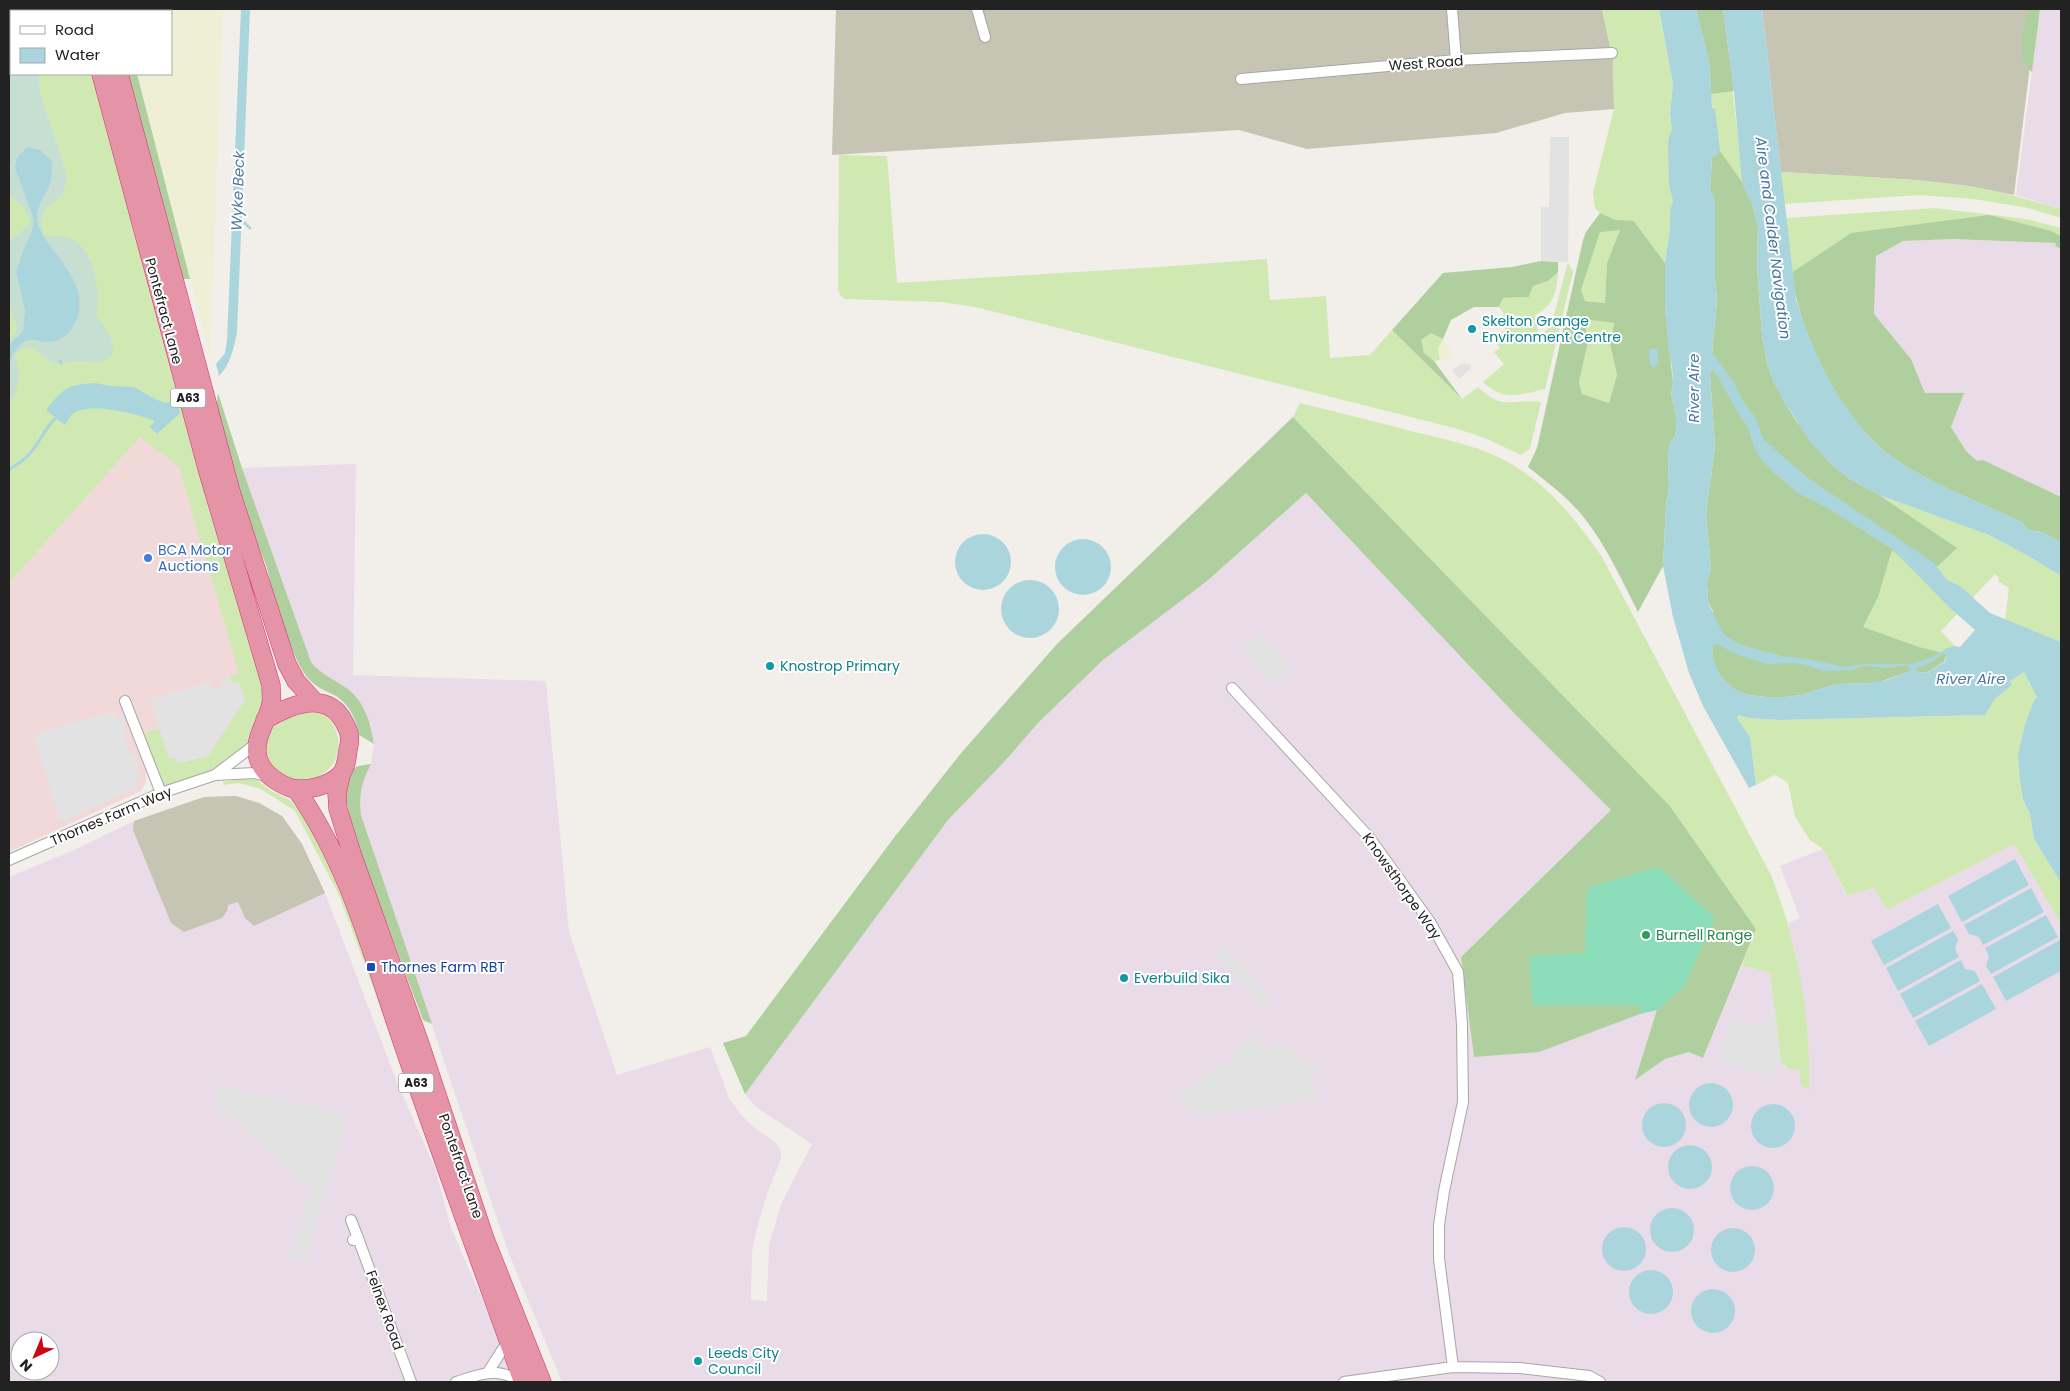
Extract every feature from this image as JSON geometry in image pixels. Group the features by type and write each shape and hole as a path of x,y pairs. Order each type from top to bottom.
{"highway":[{"name":"Pontefract Lane","path":"101,75 206,467 271,685 271,703 265,720"},
{"name":"Pontefract Lane","path":"119,75 175,290 231,492 287,664 296,681 316,702"},
{"path":"265,720 282,710 300,704 316,702"},
{"name":"A63","path":"316,702 329,706 341,716 351,737 346,764 340,775"},
{"name":"A63","path":"256,743 265,720"},
{"path":"256,743 258,760 270,777 282,784 296,789 311,789 325,785 340,775"},
{"name":"Pontefract Lane","path":"340,775 337,793 338,809 352,854 416,1032 486,1239 542,1382"},
{"name":"Pontefract Lane","path":"296,789 314,815 355,904 404,1049 523,1382"}],"street":[{"path":"977,9 986,37"},
{"path":"1452,9 1456,60"},
{"name":"West Road","path":"1241,78 1456,60 1612,53"},
{"name":"Knowsthorpe Way","path":"1232,688 1369,837 1430,922 1458,972 1462,1024 1463,1102 1444,1191 1439,1233 1439,1258 1453,1366"},
{"path":"125,701 161,793"},
{"path":"215,775 256,743"},
{"path":"215,775 255,773 270,777"},
{"name":"Thornes Farm Way","path":"9,860 161,793 215,775"},
{"name":"Felnex Road","path":"351,1220 356,1239 411,1382"},
{"path":"488,1372 508,1341"},
{"path":"1344,1382 1453,1366 1520,1368 1589,1376 1600,1382"},
{"path":"456,1382 488,1372 500,1372 523,1382"}],"shaded area":[{"path":"836,9 1602,9 1613,60 1614,109 1565,113 1496,133 1307,149 1239,130 832,155"},
{"path":"1762,9 2037,9 2014,195 1968,186 1915,180 1781,172"},
{"path":"2040,9 2061,9 2061,209 2016,195"},
{"path":"1550,137 1569,137 1568,262 1541,261 1541,207 1549,207"},
{"path":"1953,239 2056,243 2055,246 2061,249 2061,497 1983,460 1977,462 1966,451 1951,427 1925,393 1911,359 1874,315 1876,256 1903,241"},
{"path":"1461,364 1470,364 1471,369 1459,379 1452,371"},
{"path":"140,436 193,477 248,666 162,768 146,773 146,783 141,791 9,852 9,583"},
{"path":"356,464 353,675 546,681 569,932 617,1075 710,1047 729,1098 741,1115 756,1129 774,1141 780,1149 781,1159 768,1191 756,1231 752,1252 751,1300 767,1301 769,1244 782,1202 812,1144 756,1107 745,1094 948,820 1005,761 1038,723 1103,660 1207,581 1306,493 1513,712 1611,810 1461,957 1474,1057 1715,918 1635,1080 1665,1059 1689,1052 1703,1058 1742,965 1770,973 1781,1062 1785,1068 1799,1069 1801,1083 1809,1067 1808,1035 1797,959 1788,923 1800,918 1780,866 1823,849 1846,895 1874,888 1887,910 2014,844 2061,924 2061,1382 562,1382 509,1254 361,815 360,793 362,783 371,764 374,744 371,724 330,679 319,672 311,662 242,468"},
{"path":"1261,632 1293,668 1273,686 1241,650"},
{"path":"230,676 233,684 239,682 245,700 208,756 177,764 176,758 169,759 150,699 209,682 212,690 223,687 221,679"},
{"path":"114,711 116,718 122,716 127,733 123,735 130,756 134,755 141,779 134,781 136,788 60,822 34,734"},
{"path":"236,796 259,803 282,816 302,844 325,893 398,1085 435,1168 451,1228 496,1331 513,1382 9,1382 9,877 74,850 134,821 204,797"},
{"path":"236,796 259,803 282,816 302,844 325,893 254,926 245,918 238,902 228,905 227,911 222,918 184,932 171,923 133,830 134,821 204,797"},
{"path":"1222,942 1270,993 1267,1003 1263,1008 1216,955"},
{"path":"1775,1007 1781,1062 1766,1076 1718,1061 1731,1018 1758,1026"},
{"path":"1251,1034 1266,1051 1276,1042 1281,1046 1284,1044 1321,1069 1308,1080 1321,1094 1315,1100 1196,1116 1194,1109 1187,1109 1177,1100 1221,1061 1226,1065 1235,1057 1231,1053"},
{"path":"218,1085 348,1114 306,1260 295,1258 286,1260 311,1192 213,1102"}],"green space":[{"path":"9,9 84,9 10,10 10,75 101,75 271,685 257,743 215,775 161,793 139,736 159,728 169,759 176,757 239,682 233,684 230,676 239,673 179,467 140,437 9,583"},
{"path":"223,9 210,356 137,75 172,75 172,10 121,10"},
{"path":"1602,9 1659,9 1673,84 1670,113 1672,130 1669,136 1669,186 1673,201 1670,210 1670,229 1665,263 1634,221 1613,219 1603,215 1595,208 1593,193 1614,109 1613,60"},
{"path":"1696,9 1723,9 1744,189 1741,304 1712,108 1710,79"},
{"path":"1696,9 1723,9 1734,91 1711,94 1710,66"},
{"path":"2029,9 2040,9 2032,72 2026,67 2022,51 2023,33"},
{"path":"9,36 10,75 38,75 40,94 67,178 62,196 47,208 42,216 41,221 44,235 67,237 84,250 94,271 98,295 96,316 109,334 113,348 112,354 108,359 100,362 81,361 60,364 50,362 35,349 23,348 15,354 19,378 16,390 9,404 9,370 11,360 15,351 21,345 31,342 44,342 67,268 45,239 38,226 37,216 39,207 49,186 15,168 34,220 31,234 22,253 20,293 25,311 23,331 9,345 9,340 17,329 9,305 9,240 30,225 30,220 26,211 9,194"},
{"path":"125,75 137,75 190,279 181,279"},
{"path":"1720,151 1742,182 1752,204 1758,226 1757,266 1762,335 1768,367 1784,401 1796,421 1848,478 1879,495 1957,548 1938,566 1909,565 1892,550 1878,597 1863,627 1919,647 1947,654 1944,662 1927,672 1923,673 1915,670 1876,683 1837,684 1801,695 1776,698 1748,695 1733,689 1720,676 1715,666 1713,658 1713,611 1708,601 1707,584 1711,568 1706,514 1715,446 1710,376 1717,299 1715,280 1715,201 1710,190 1712,157"},
{"path":"839,155 887,156 897,283 1267,259 1270,300 1326,296 1330,358 1370,355 1392,330 1462,399 1478,387 1487,395 1502,402 1541,402 1530,449 1521,455 1487,439 1458,429 975,307 942,302 844,299 838,289"},
{"path":"1781,172 1898,179 1968,186 2003,193 2061,209 2061,218 2028,208 1974,199 1920,195 1784,204"},
{"path":"1935,208 2026,219 2061,228 2061,236 2051,231 1851,233 1791,273 1786,218"},
{"path":"1600,213 1615,220 1634,221 1665,263 1665,308 1673,383 1671,394 1677,419 1675,437 1670,443 1668,459 1669,486 1663,566 1638,612 1607,553 1579,511 1528,467 1537,448 1586,232","holes":["1620,230 1607,263 1605,303 1585,301 1581,290 1600,232","1584,319 1614,323 1610,344 1617,375 1609,403 1582,394 1579,382 1588,342"]},
{"path":"1989,215 2051,231 2061,236 2061,249 2055,246 2056,243 1953,239 1903,241 1876,256 1874,314 1911,359 1925,393 1964,393 1951,427 1966,451 1977,461 1983,460 2061,497 2061,543 2042,532 2029,530 2021,522 1925,477 1895,459 1875,442 1857,423 1826,376 1804,324 1796,298 1791,273 1851,233"},
{"path":"1620,230 1607,263 1605,303 1585,301 1581,290 1600,231"},
{"path":"1541,261 1558,262 1558,272 1548,281 1533,286 1529,297 1503,298 1499,307 1474,307 1451,320 1443,339 1431,333 1421,340 1424,353 1434,361 1462,399 1392,330 1443,273 1512,267"},
{"path":"1568,262 1573,272 1545,389 1519,395 1505,395 1491,388 1483,382 1504,364 1494,352 1500,348 1494,340 1497,333 1506,331 1501,319 1504,314 1499,307 1503,298 1529,297 1533,286 1548,281 1558,272 1557,286 1553,297 1546,307 1535,315 1539,336 1551,326"},
{"path":"1584,318 1614,323 1610,344 1617,375 1609,403 1582,394 1579,382 1588,342"},
{"path":"1431,333 1443,339 1438,348 1440,360 1434,361 1424,353 1420,340"},
{"path":"1443,339 1450,349 1452,357 1440,360 1438,348"},
{"path":"218,393 242,468 311,662 323,674 348,689 359,701 369,721 374,744 359,735 349,708 336,696 310,680 297,659 271,591 265,563 252,537 216,410"},
{"path":"1300,403 1452,441 1490,453 1513,465 1539,484 1573,518 1593,544 1602,557 1771,875 1789,927 1801,980 1808,1034 1809,1090 1801,1085 1799,1069 1788,1069 1781,1062 1770,973 1742,965 1756,929 1670,806 1293,417"},
{"path":"1293,417 1670,806 1756,929 1703,1058 1689,1052 1665,1059 1635,1080 1657,1010 1684,986 1640,1005 1640,1014 1539,1052 1474,1057 1461,957 1611,810 1513,712 1306,493 1207,581 1103,660 1038,723 1005,761 948,820 745,1094 723,1043 746,1036 893,839 962,752 1057,644"},
{"path":"1879,495 1989,535 2061,576 2061,642 2005,620 2009,588 1998,581 1999,578 1995,574 1941,631 1955,646 1941,652 1807,652 1870,499"},
{"path":"2024,672 2038,698 2033,703 2018,754 2023,800 2030,814 2034,839 2061,883 2061,924 2014,844 1887,910 1874,888 1847,895 1823,849 1810,840 1795,817 1788,783 1775,775 1756,785 1750,737 1737,718 1738,715 1749,718 1778,720 1985,715 1995,699 2012,685 2010,681"},
{"path":"306,710 325,715 332,723 337,734 338,747 336,758 322,775 300,781 288,779 275,773 263,755 266,731 272,723"},
{"path":"371,764 362,789 360,801 361,815 432,1024 423,1020 359,850 350,819 346,794 350,774 356,767"},
{"path":"248,778 257,780 271,791 290,800 305,816 343,893 392,1032 387,1025 339,895 295,811 261,789 239,783 223,785 223,782"},
{"name":"Burnell Range","path":"1659,867 1715,918 1684,986 1657,1010 1640,1014 1639,1005 1533,1005 1529,956 1585,953 1587,888"}],"water":[{"name":"Wyke Beck","path":"241,9 250,9 237,333 229,362 219,376 216,364 225,353 227,341"},
{"name":"River Aire","path":"1659,9 1696,9 1710,66 1712,108 1715,109 1720,151 1712,157 1710,190 1715,201 1715,280 1717,299 1712,352 1733,381 1744,403 1755,417 1764,440 1808,478 1934,563 1947,580 1960,586 1990,613 2061,642 2061,883 2034,839 2030,814 2023,800 2018,754 2025,725 2037,697 2024,672 2010,681 2012,685 1995,699 1985,715 1778,720 1749,718 1738,715 1737,718 1750,737 1756,785 1749,788 1703,706 1689,673 1673,617 1663,566 1669,486 1668,459 1670,443 1675,437 1677,419 1671,394 1673,383 1672,366 1665,308 1665,263 1670,229 1670,210 1673,201 1669,186 1668,145 1672,130 1670,113 1673,84","holes":["1713,370 1748,427 1754,447 1760,458 1798,493 1826,507 1892,549 1951,609 1975,630 1960,647 1947,648 1931,658 1910,664 1865,664 1844,667 1803,658 1782,656 1745,646 1724,634 1708,601 1707,584 1711,568 1706,514 1715,446 1710,376","1717,644 1741,656 1767,664 1796,663 1823,671 1852,670 1864,666 1887,668 1907,665 1911,669 1906,673 1887,680 1869,683 1837,684 1801,695 1776,698 1748,695 1733,688 1720,676 1713,658 1713,645","1944,653 1947,654 1945,662 1927,672 1923,673 1915,670 1929,664"]},
{"name":"Aire and Calder Navigation","path":"1723,9 1762,9 1796,299 1812,343 1833,387 1861,427 1895,459 1940,484 2021,522 2029,530 2042,532 2061,543 2061,576 1989,535 1879,495 1848,478 1833,467 1808,439 1784,401 1768,367 1762,335 1757,266 1758,226 1752,204 1742,182 1734,92"},
{"path":"27,147 40,150 52,161 50,184 39,207 37,222 39,229 68,270 80,299 76,321 67,334 54,341 32,340 23,343 14,354 9,367 9,345 23,331 25,311 16,272 31,234 34,220 15,168 17,158"},
{"path":"1652,348 1658,349 1658,363 1654,368 1650,364 1649,350"},
{"path":"95,383 134,387 165,403 176,400 180,413 157,434 150,427 155,421 126,412 103,409 82,410 73,414 65,425 46,410 66,389"},
{"path":"983,534 994,536 1003,542 1009,551 1011,562 1009,573 1003,582 994,588 983,590 972,588 963,582 957,573 955,562 957,551 963,542 972,536"},
{"path":"1077,539 1089,539 1099,543 1107,551 1111,567 1107,583 1099,591 1089,595 1077,595 1067,591 1059,583 1055,573 1055,561 1059,551 1067,543"},
{"path":"1030,580 1046,585 1054,593 1059,609 1054,625 1046,633 1030,638 1014,633 1006,625 1001,609 1006,593 1014,585"},
{"path":"2015,859 2029,885 1962,922 1948,896"},
{"path":"2031,888 2044,912 1983,945 1979,937 1969,934 1964,925"},
{"path":"1938,904 1951,928 1884,965 1871,941"},
{"path":"2046,915 2058,937 1991,974 1986,966 1989,956 1985,948"},
{"path":"1953,931 1958,939 1955,949 1959,957 1898,991 1886,968"},
{"path":"2060,940 2061,971 2006,1001 1993,977"},
{"path":"1961,960 1965,969 1975,971 1980,981 1913,1018 1900,994"},
{"path":"1982,984 1996,1009 1929,1046 1915,1021"},
{"path":"1707,1083 1715,1083 1727,1089 1733,1105 1727,1121 1715,1127 1707,1127 1695,1121 1689,1109 1689,1101 1695,1089"},
{"path":"1660,1103 1668,1103 1680,1109 1686,1125 1680,1141 1668,1147 1660,1147 1648,1141 1642,1129 1642,1121 1648,1109"},
{"path":"1769,1104 1777,1104 1789,1110 1795,1126 1789,1142 1777,1148 1769,1148 1757,1142 1751,1130 1751,1122 1757,1110"},
{"path":"1686,1145 1694,1145 1706,1151 1712,1167 1706,1183 1694,1189 1686,1189 1674,1183 1668,1171 1668,1163 1674,1151"},
{"path":"1748,1166 1756,1166 1768,1172 1774,1188 1768,1204 1756,1210 1748,1210 1736,1204 1730,1192 1730,1184 1736,1172"},
{"path":"1668,1208 1676,1208 1688,1214 1694,1230 1688,1246 1676,1252 1668,1252 1656,1246 1650,1234 1650,1226 1656,1214"},
{"path":"1620,1227 1628,1227 1640,1233 1646,1249 1640,1265 1628,1271 1620,1271 1608,1265 1602,1253 1602,1245 1608,1233"},
{"path":"1729,1228 1737,1228 1749,1234 1755,1250 1749,1266 1737,1272 1729,1272 1717,1266 1711,1254 1711,1246 1717,1234"},
{"path":"1647,1270 1655,1270 1667,1276 1673,1292 1667,1308 1655,1314 1647,1314 1635,1308 1629,1296 1629,1288 1635,1276"},
{"path":"1709,1289 1717,1289 1729,1295 1735,1311 1729,1327 1717,1333 1709,1333 1697,1327 1691,1315 1691,1307 1697,1295"}],"waterway":[{"name":"Wyke Beck","path":"239,218 250,228"},
{"path":"9,470 29,455 50,424 58,416"}],"place":[{"name":"Skelton Grange Environment Centre","path":"1472,329"},
{"name":"BCA Motor Auctions","path":"148,558"},
{"name":"Knostrop Primary","path":"770,666"},
{"name":"Burnell Range","path":"1646,935"},
{"name":"Thornes Farm RBT","path":"371,967"},
{"name":"Everbuild Sika","path":"1124,978"},
{"name":"Leeds City Council","path":"698,1361"}]}
